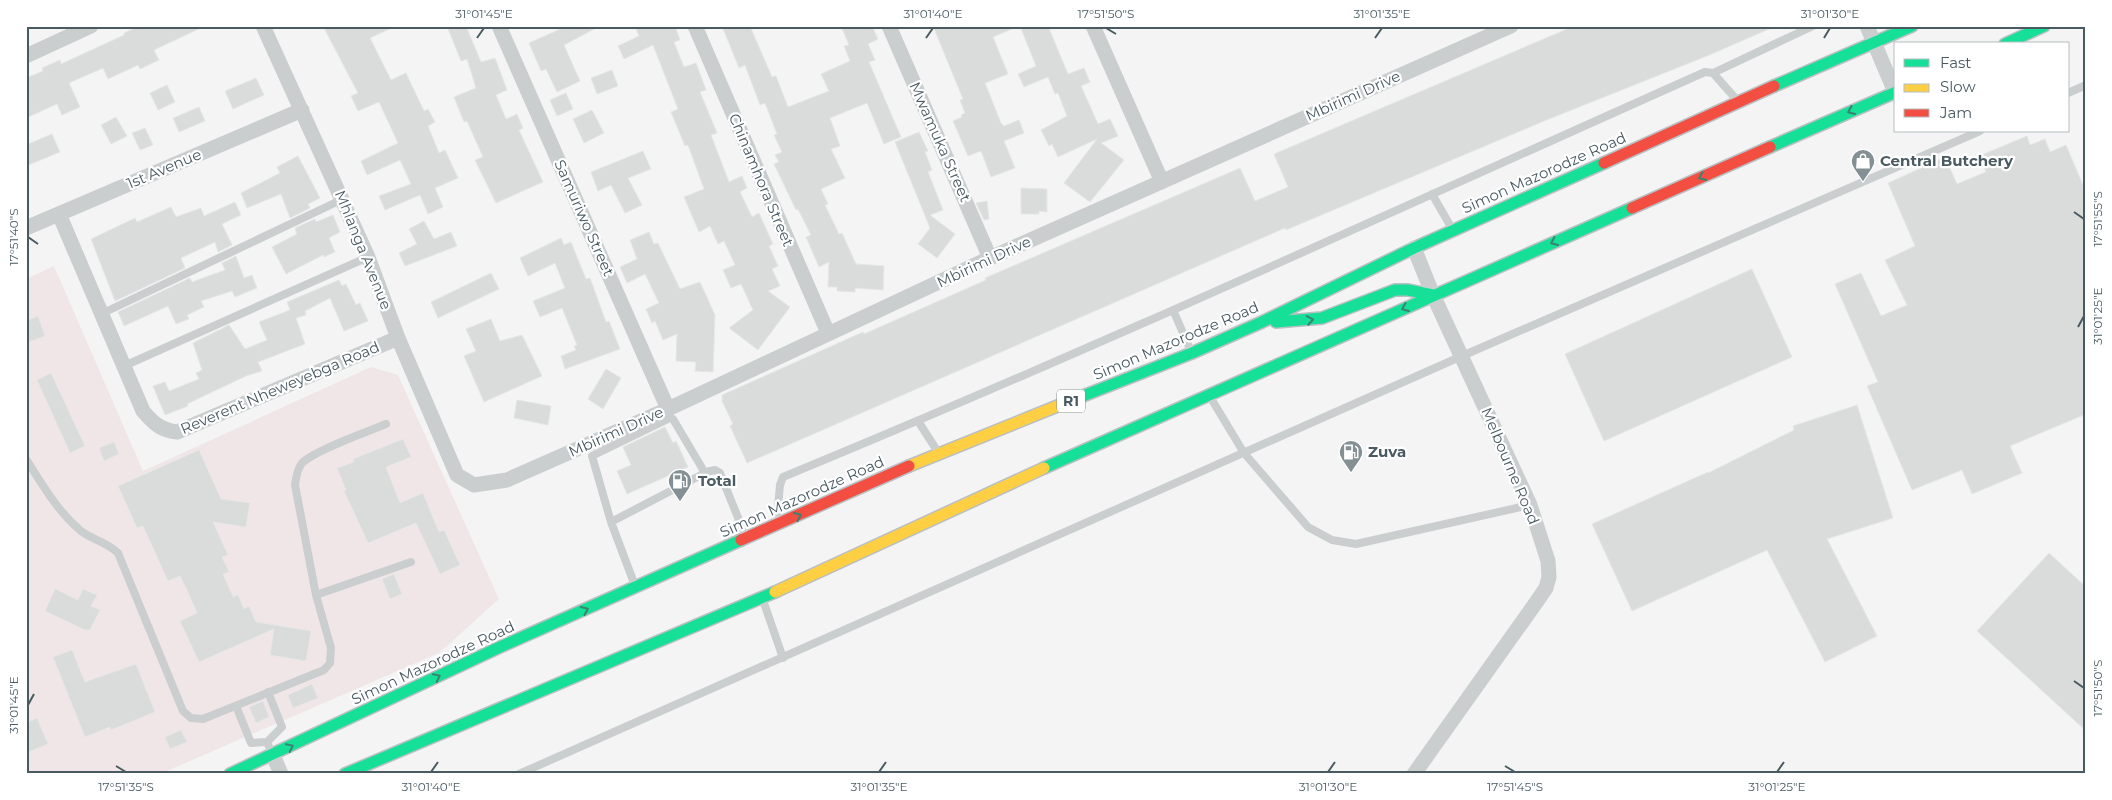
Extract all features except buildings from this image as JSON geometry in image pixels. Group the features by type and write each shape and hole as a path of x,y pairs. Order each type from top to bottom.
{"highway":[{"name":"Simon Mazorodze Road","path":"230,774 270,749 938,453 1192,353 1262,322 1414,248 1912,26"},
{"path":"2009,42 2044,26"},
{"path":"345,774 762,598 1004,486 1894,93"},
{"path":"1262,322 1293,322 1322,318 1395,290 1408,290 1433,295"}],"street":[{"path":"26,56 91,26"},
{"name":"Mhlanga Avenue","path":"263,26 343,199 368,257 398,338 457,475"},
{"name":"Samuriwo Street","path":"499,26 668,409"},
{"name":"Chinamhora Street","path":"695,26 828,333"},
{"name":"Mwamuka Street","path":"889,26 990,258"},
{"path":"1094,26 1162,182"},
{"name":"Mbirimi Drive","path":"457,475 474,485 507,480 668,409 990,258 1511,26"},
{"path":"1867,26 1894,88"},
{"name":"1st Avenue","path":"26,228 302,110"},
{"name":"Reverent Nheweyebga Road","path":"59,214 143,411 153,424 163,430 177,432 398,338"},
{"name":"Melbourne Road","path":"1414,248 1433,295 1530,505 1548,561 1549,577 1546,588 1414,774"},
{"path":"270,749 282,774"}],"lane":[{"path":"776,526 780,485 783,477 918,421 1173,310 1705,72 1713,73 1813,26"},
{"path":"1713,73 1739,102"},
{"path":"2070,92 2086,85"},
{"path":"519,774 1462,356 1978,132"},
{"path":"1432,194 1453,231"},
{"path":"101,314 343,199"},
{"path":"124,366 368,257"},
{"path":"1173,310 1192,353"},
{"path":"1209,396 1244,453 1308,526 1332,540 1356,544 1530,505"},
{"path":"636,587 611,522 591,458 594,454 671,418 706,472"},
{"path":"918,421 938,453"},
{"path":"26,459 50,497 82,532 111,546 118,553 183,711 191,718 203,719 324,670 330,663 331,648 316,595 295,485 297,471 314,454 386,424"},
{"path":"611,522 704,475 706,472 714,470 720,472 746,539"},
{"path":"316,595 411,562"},
{"path":"762,598 783,658"},
{"path":"236,706 251,743 270,749 282,727 268,692"}],"shaded area":[{"path":"54,266 143,471 371,367 398,375 499,599 439,653 160,774 26,774 26,279"}],"traffic: fast":[{"path":"1774,86 1912,26"},
{"path":"2009,42 2044,26"},
{"path":"1770,147 1894,93"},
{"path":"1060,405 1192,353 1262,322 1414,248 1604,163"},
{"path":"1044,468 1632,208"},
{"path":"1276,322 1322,318 1395,290 1408,290 1433,295"},
{"path":"230,774 500,647 741,540"},
{"path":"345,774 775,592"}],"traffic: slow":[{"path":"909,466 1060,405"},
{"path":"775,592 1044,468"}],"traffic: jam":[{"path":"1604,163 1774,86"},
{"path":"1632,208 1770,147"},
{"path":"741,540 909,466"}],"place":[{"name":"Central Butchery","path":"1863,182"},
{"name":"Zuva","path":"1351,473"},
{"name":"Total","path":"680,502"}]}
